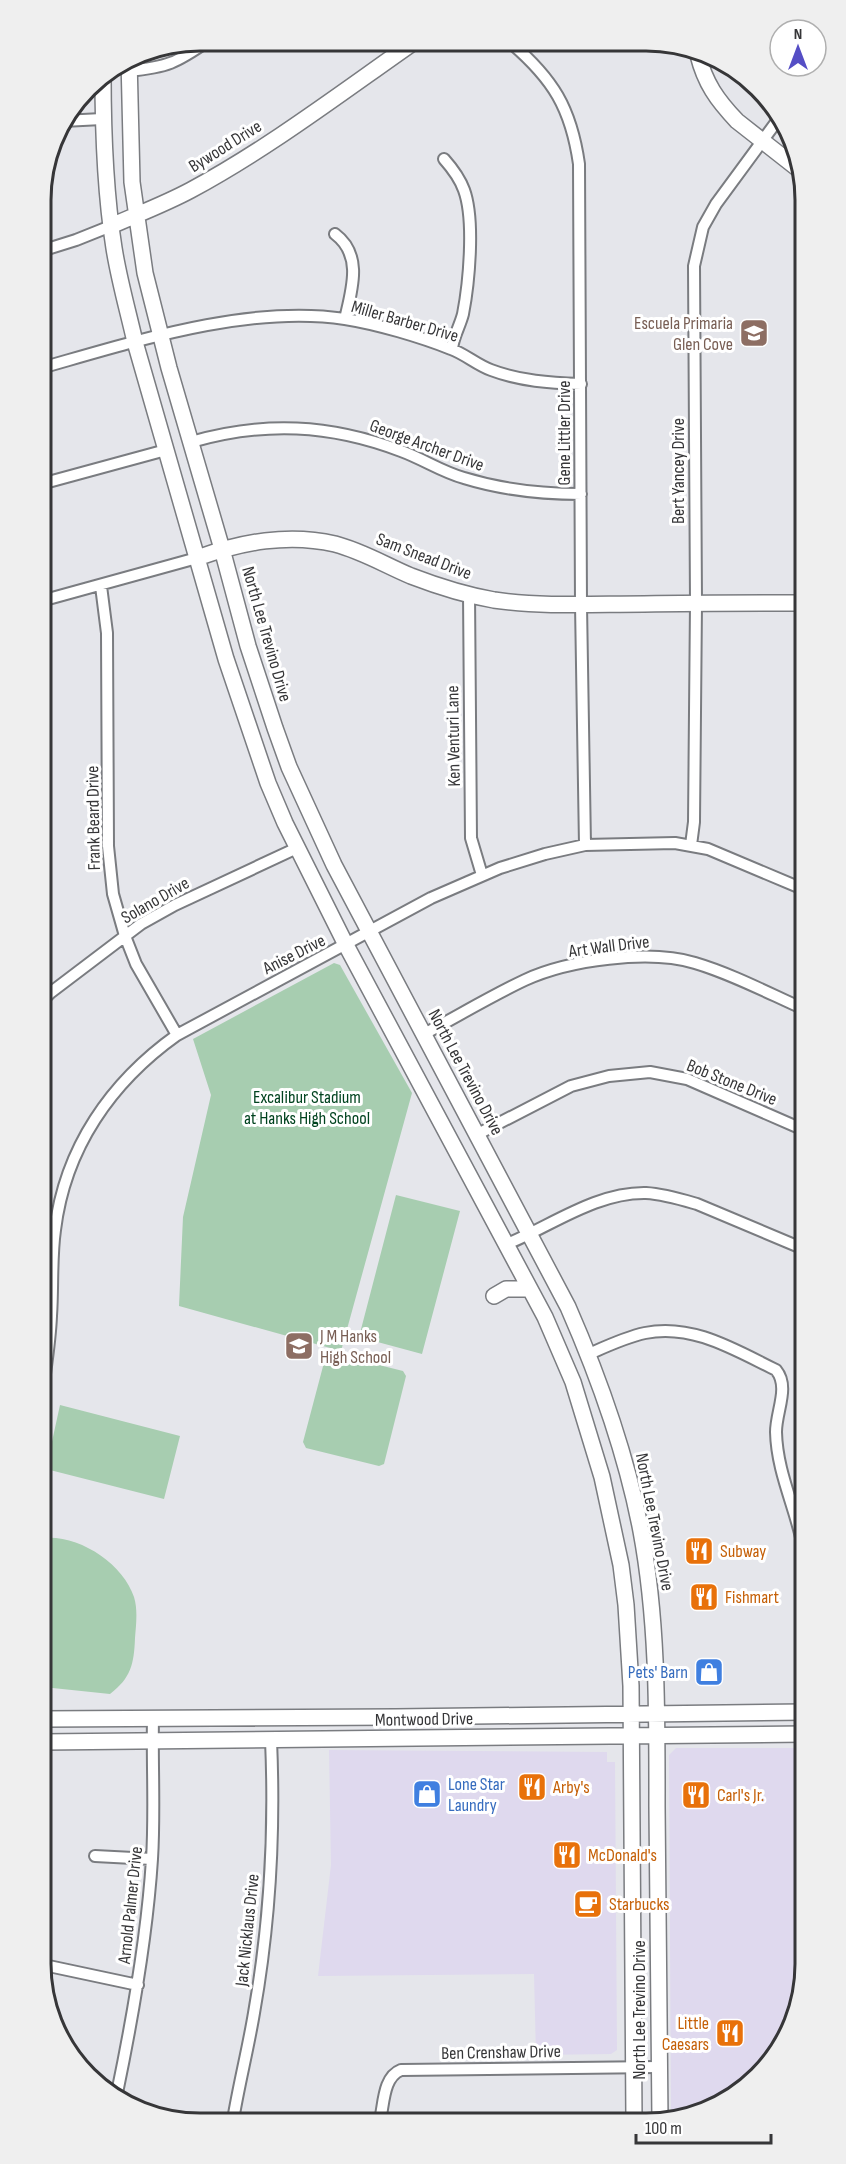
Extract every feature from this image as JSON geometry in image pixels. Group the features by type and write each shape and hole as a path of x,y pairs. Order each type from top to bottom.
{"main road":[{"name":"Bywood Drive","path":"111,226 164,204 221,172 287,130 401,51"},
{"path":"700,61 712,91 737,121 790,163"},
{"name":"North Lee Trevino Drive","path":"129,69 130,153 145,273 248,646 289,767 318,834 568,1307 589,1354 615,1427 632,1487 647,1572 654,1630 660,2112"},
{"name":"North Lee Trevino Drive","path":"103,87 102,119 114,251 135,342 226,659 261,765 297,848 346,945 507,1244 559,1348 591,1437 614,1524 626,1605 632,1713 634,2113"},
{"name":"Sam Snead Drive","path":"197,558 222,549 270,539 312,540 337,545 410,575 469,594 493,599 534,604 795,603"},
{"path":"261,765 285,754"},
{"path":"494,1296 506,1289 530,1289"},
{"path":"591,1437 615,1427"},
{"name":"Montwood Drive","path":"51,1719 795,1712"},
{"path":"396,1717 396,1739"},
{"name":"Montwood Drive","path":"51,1742 795,1734"},
{"path":"632,1917 658,1917"}],"street":[{"path":"136,66 159,68 180,60 193,51"},
{"name":"Gene Littler Drive","path":"521,51 557,92 577,147 580,186 581,604 585,846"},
{"path":"74,120 102,119"},
{"name":"Bert Yancey Drive","path":"691,845 695,804 694,266 703,227 716,204 775,124"},
{"path":"444,159 463,187 468,213 470,251 466,297 452,349"},
{"name":"Bywood Drive","path":"51,247 111,226"},
{"path":"335,234 347,244 352,255 353,269 345,319"},
{"name":"Miller Barber Drive","path":"51,365 160,334 247,319 304,316 345,319 399,333 452,349 485,367 520,378 541,382 580,384"},
{"name":"George Archer Drive","path":"191,442 216,435 258,429 278,427 315,429 385,444 461,478 528,492 581,494"},
{"path":"51,481 166,450"},
{"name":"Sam Snead Drive","path":"51,599 197,558"},
{"name":"Frank Beard Drive","path":"101,586 107,633 110,873 116,909 136,964 177,1035"},
{"name":"Ken Venturi Lane","path":"469,594 471,838 482,875"},
{"name":"Anise Drive","path":"51,1317 55,1231 59,1204 71,1164 83,1138 106,1102 137,1068 177,1035 370,933 431,898 482,875 545,854 585,846 637,843 691,845 708,849 795,885"},
{"name":"Solano Drive","path":"51,992 141,924 175,905 297,848"},
{"name":"Art Wall Drive","path":"424,1034 527,979 586,962 628,957 655,956 694,963 795,1005"},
{"name":"Bob Stone Drive","path":"478,1134 571,1086 609,1076 650,1072 687,1079 795,1126"},
{"path":"507,1244 591,1204 616,1197 646,1193 697,1204 795,1245"},
{"path":"589,1354 645,1333 671,1331 712,1339 776,1370 782,1379 783,1387 778,1413 777,1445 795,1517"},
{"name":"Arnold Palmer Drive","path":"118,2088 138,1985 152,1859 153,1718"},
{"name":"Jack Nicklaus Drive","path":"235,2113 254,2012 264,1942 273,1817 271,1740"},
{"path":"95,1856 152,1859"},
{"path":"51,1967 138,1985"},
{"name":"Ben Crenshaw Drive","path":"382,2113 389,2080 401,2070 659,2067"}],"shaded area":[{"path":"676,1748 795,1748 795,1974 784,2021 764,2055 737,2082 703,2102 671,2111 669,1755"},
{"path":"329,1750 607,1752 607,1762 615,1762 617,2050 611,2054 536,2055 534,1974 318,1976 331,1865"}],"green space":[{"name":"Excalibur Stadium at Hanks High School","path":"334,963 340,965 412,1093 341,1351 179,1306 183,1217 211,1095 193,1039"},
{"path":"396,1195 460,1211 422,1354 359,1337"},
{"path":"331,1353 403,1371 406,1376 384,1464 379,1466 306,1448 303,1442 326,1355"},
{"path":"60,1405 180,1436 164,1499 51,1470 51,1446"},
{"path":"51,1538 70,1541 98,1553 120,1573 134,1597 136,1618 132,1663 123,1682 110,1694 51,1688"}],"place":[{"name":"Escuela Primaria Glen Cove","path":"754,333"},
{"name":"J M Hanks High School","path":"299,1346"},
{"name":"Subway","path":"699,1551"},
{"name":"Fishmart","path":"704,1597"},
{"name":"Pets' Barn","path":"709,1672"},
{"name":"Arby's","path":"532,1787"},
{"name":"Lone Star Laundry","path":"427,1794"},
{"name":"Carl's Jr.","path":"696,1795"},
{"name":"McDonald's","path":"567,1855"},
{"name":"Starbucks","path":"588,1904"},
{"name":"Little Caesars","path":"730,2033"}]}
